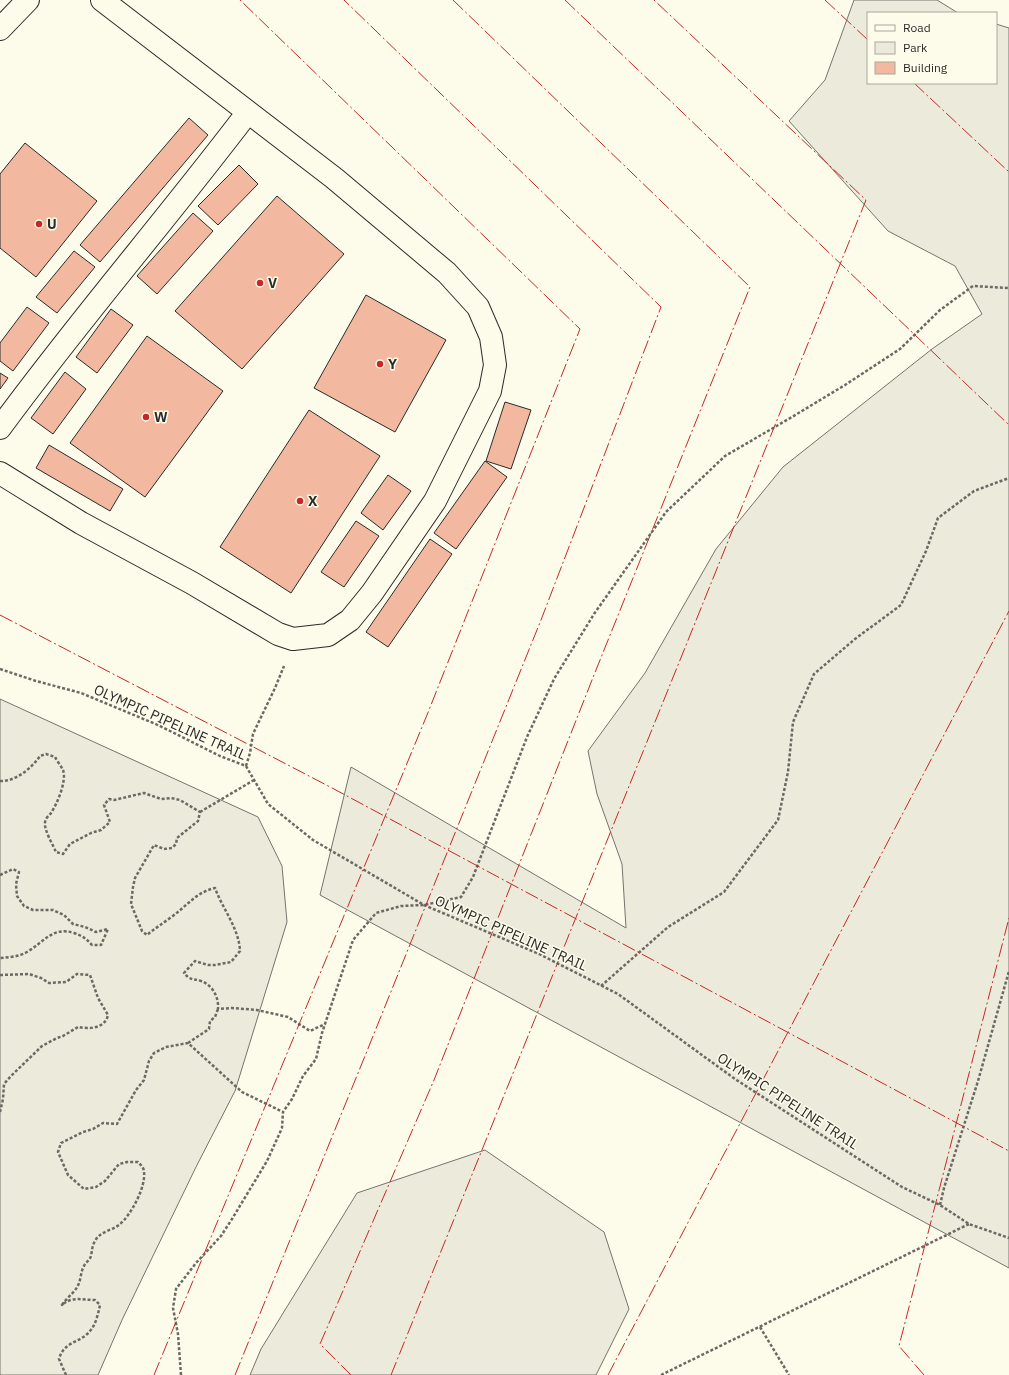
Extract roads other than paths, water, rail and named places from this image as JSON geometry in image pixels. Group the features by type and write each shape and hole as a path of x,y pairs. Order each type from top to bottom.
{"street":[{"path":"0,29 28,0"},
{"path":"0,473 81,523 192,583 278,634 293,638 328,635 350,620 372,593 435,501 490,390 495,365 491,337 478,307 446,273 334,178 102,0"},
{"path":"0,428 46,366 147,242 248,112"}],"place":[{"name":"U","path":"39,224"},
{"name":"V","path":"260,283"},
{"name":"Y","path":"380,364"},
{"name":"W","path":"146,417"},
{"name":"X","path":"300,501"}]}
